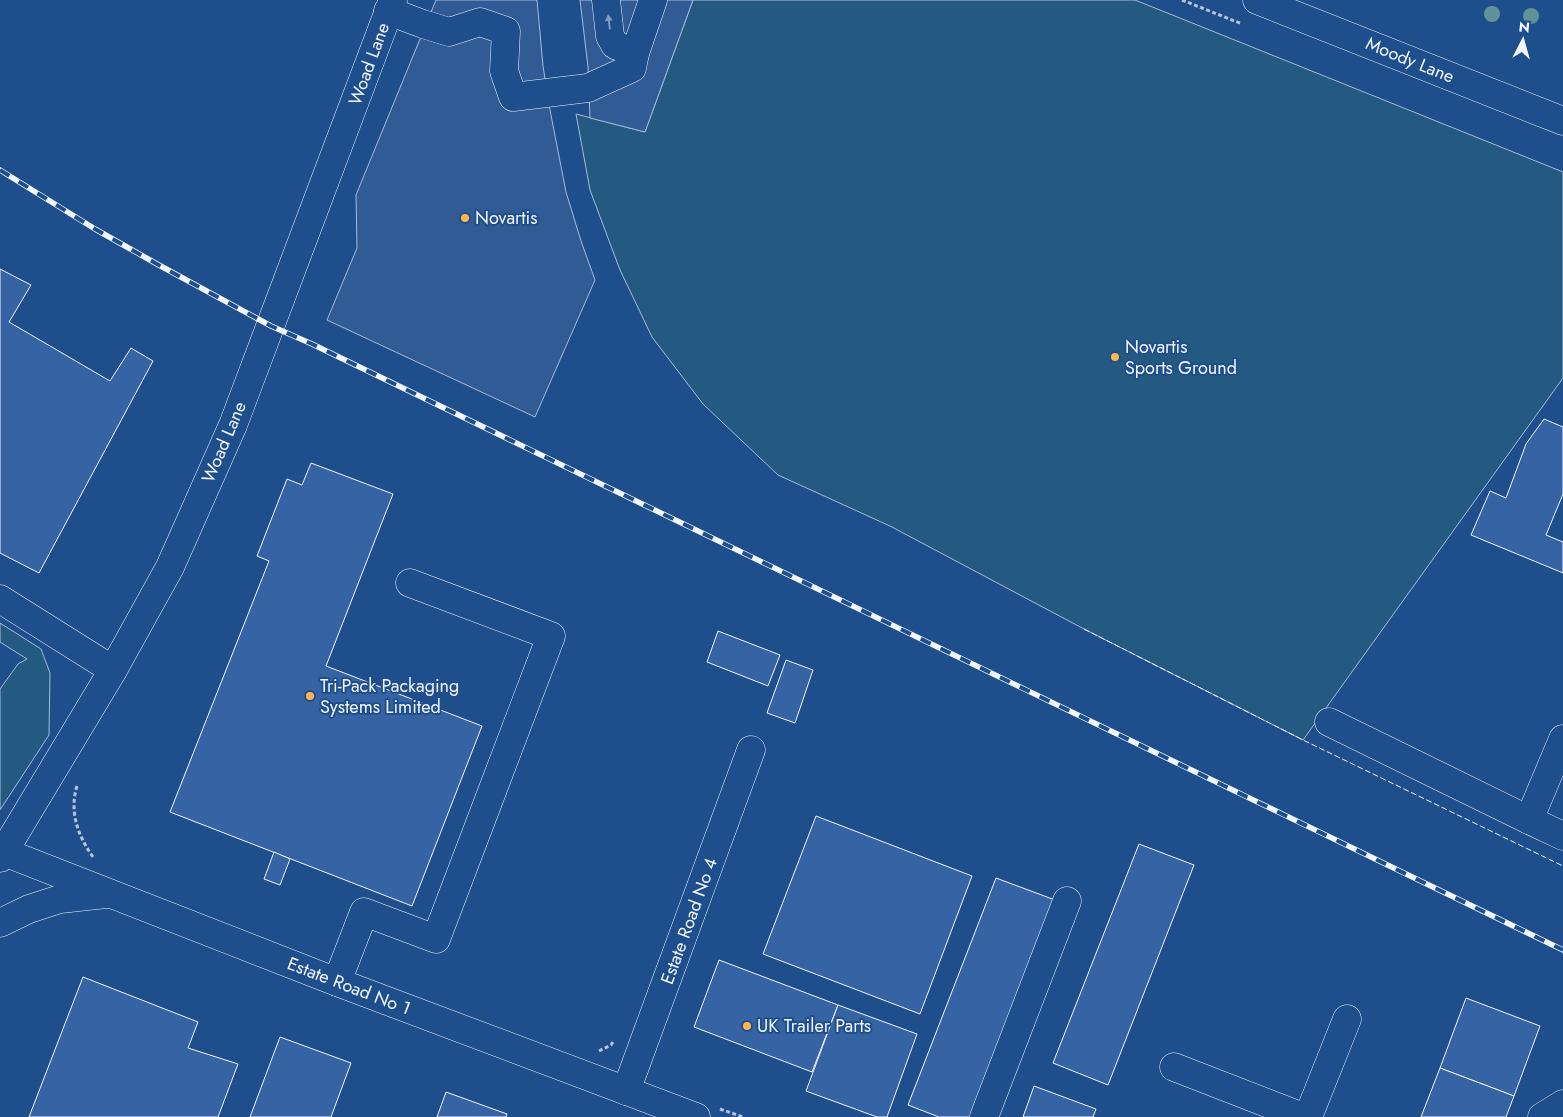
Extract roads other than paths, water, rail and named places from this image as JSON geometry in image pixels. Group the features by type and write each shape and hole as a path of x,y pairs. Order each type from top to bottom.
{"street":[{"path":"606,0 610,36 615,45 635,53"},
{"path":"391,6 423,24 448,32 480,22 506,31 504,71 513,96 588,88 632,68 635,53 653,0"},
{"name":"Moody Lane","path":"1257,0 1563,121"},
{"name":"Woad Lane","path":"2,855 113,670 170,567 233,426 391,6"},
{"path":"337,982 364,912 436,939 551,636 410,583"},
{"path":"0,598 113,670"},
{"path":"1329,722 1563,836"},
{"path":"1530,820 1563,739"},
{"name":"Estate Road No 4","path":"626,1091 751,750"},
{"name":"Estate Road No 1","path":"2,855 696,1117"},
{"path":"0,923 30,909 60,899 109,894"},
{"path":"984,1117 1067,901"},
{"path":"1308,1117 1347,1019"},
{"path":"1174,1067 1303,1117"},
{"path":"1542,1117 1563,1104"}],"railway":[{"path":"0,170 95,229 271,326 312,344 1563,950"}],"place":[{"name":"Novartis","path":"465,218"},
{"name":"Novartis Sports Ground","path":"1115,357"},
{"name":"Tri-Pack Packaging Systems Limited","path":"310,696"},
{"name":"UK Trailer Parts","path":"747,1026"}]}
